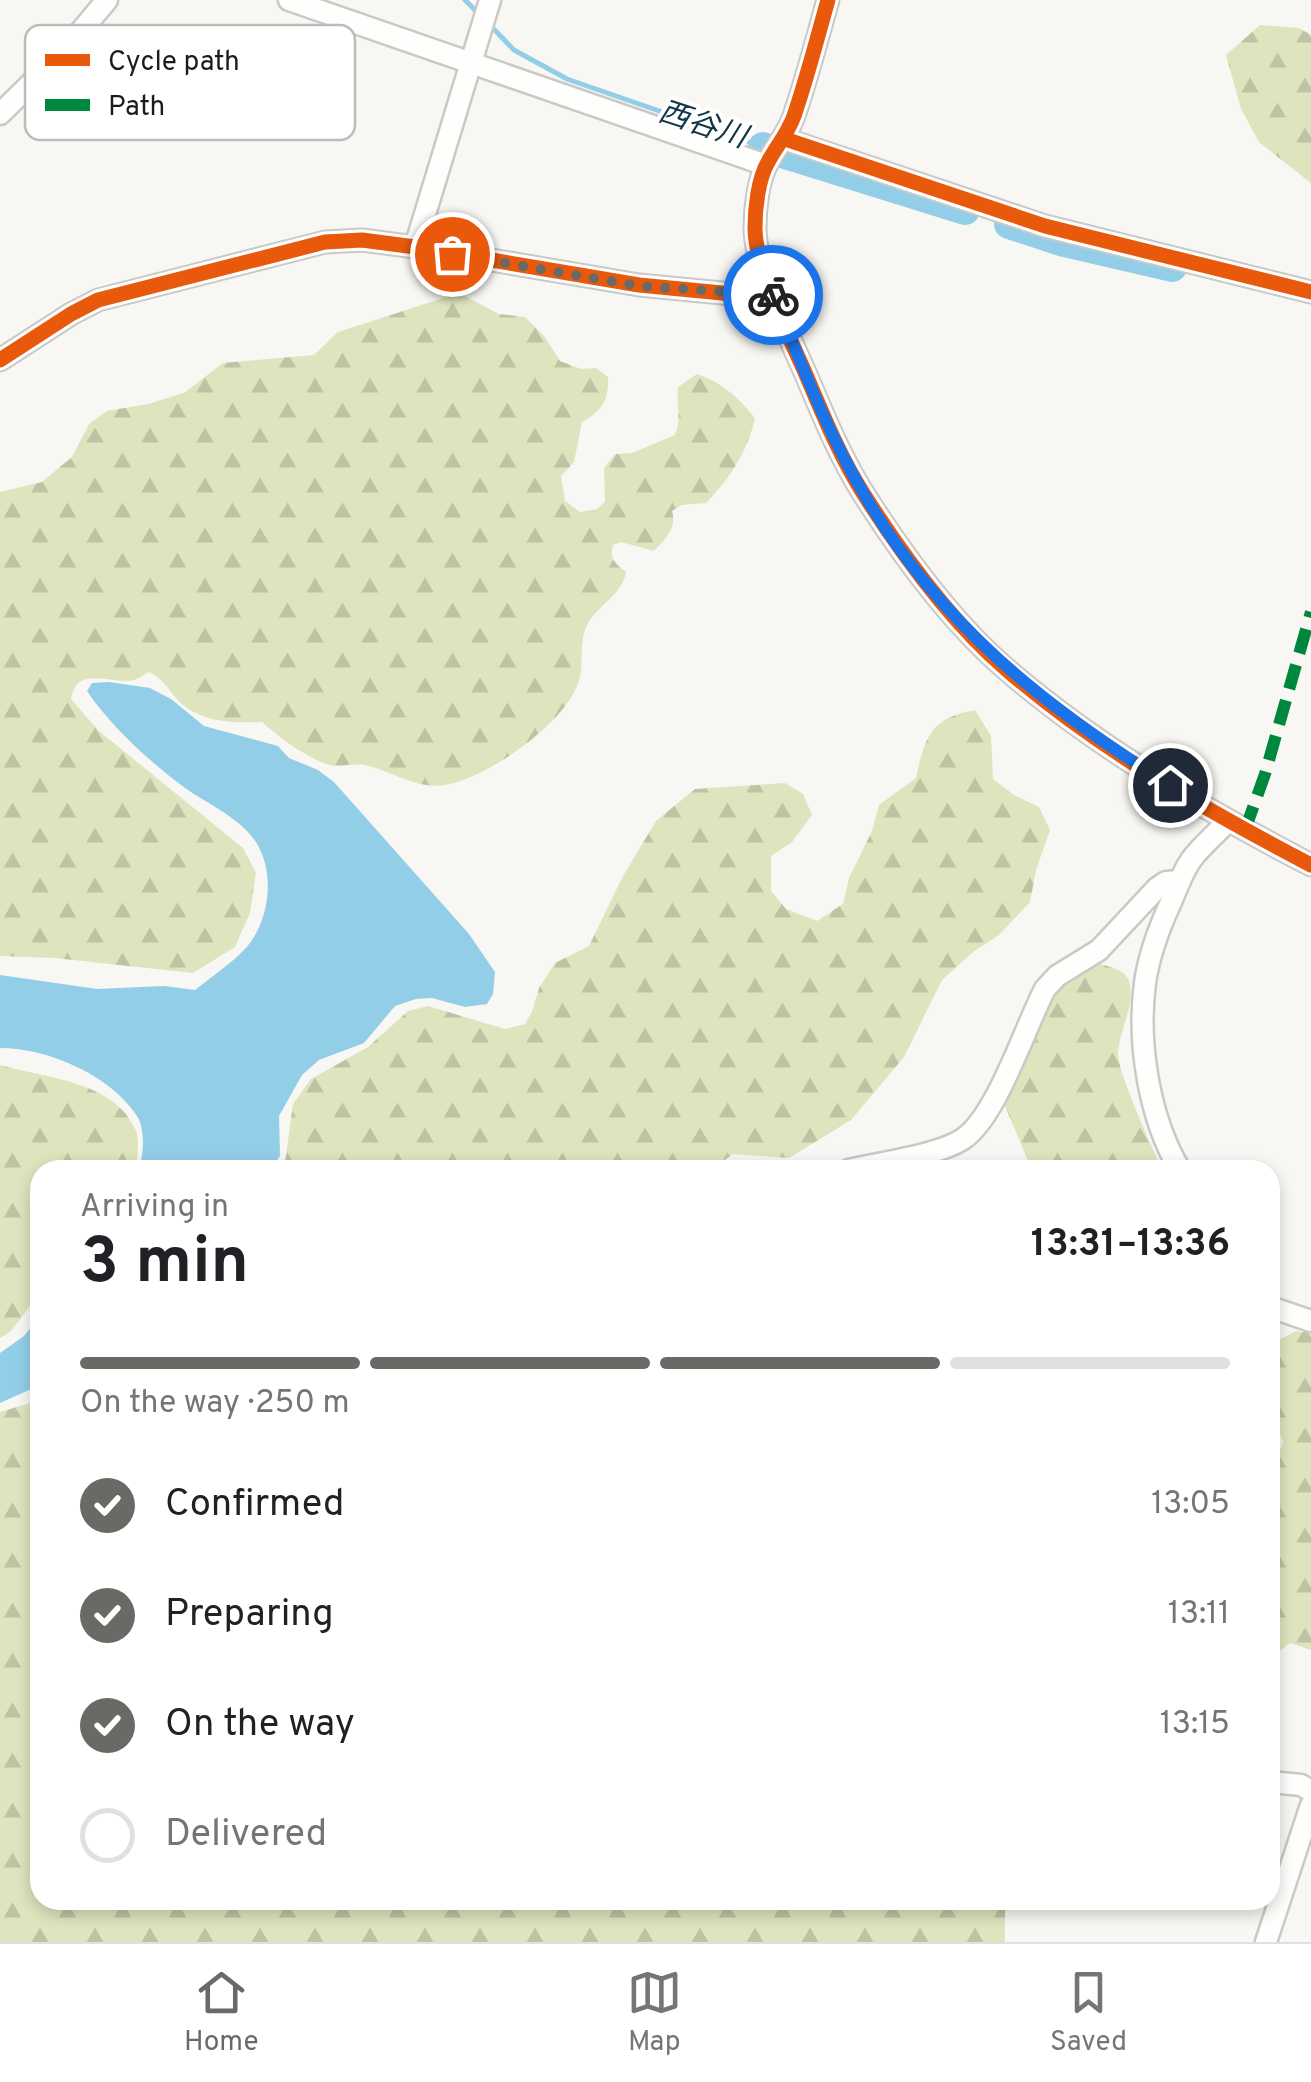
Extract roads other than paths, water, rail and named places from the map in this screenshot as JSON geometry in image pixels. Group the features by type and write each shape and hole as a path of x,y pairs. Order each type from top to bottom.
{"street":[{"path":"86,25 107,0"},
{"path":"289,0 766,165"},
{"path":"415,247 490,0"},
{"path":"828,0 784,139 766,165 754,229 772,294 834,438 861,490 907,559 1005,669 1072,721 1228,821 1311,865"},
{"path":"0,114 25,89"},
{"path":"784,139 1046,226 1311,292"},
{"path":"0,360 98,300 325,242 362,240 415,247 639,286 753,296 772,294"},
{"path":"1174,1160 1166,1147 1151,1095 1144,1036 1145,984 1155,938 1180,881 1191,860 1228,821"},
{"path":"891,1160 965,1138 990,1106 1045,988 1099,950 1157,888 1166,882 1180,881"},
{"path":"1280,1310 1311,1321"},
{"path":"1280,1783 1302,1785 1311,1791"},
{"path":"1280,1899 1311,1805"},
{"path":"1266,1942 1277,1910"}],"water":[{"path":"92,683 150,688 171,699 204,726 278,746 289,758 318,770 334,782 469,934 495,972 493,994 487,1004 465,1007 432,998 395,1006 364,1043 319,1060 302,1075 279,1116 277,1160 142,1160 140,1122 111,1088 57,1059 0,1048 0,975 97,989 164,986 195,990 243,951 253,939 265,909 267,876 258,845 241,826 171,778 120,731 87,691"},
{"path":"30,1329 30,1390 0,1403 0,1353"}],"waterway":[{"name":"西谷川","path":"465,0 481,16"},
{"name":"西谷川","path":"488,23 514,50 567,79 763,147"},
{"name":"西谷川","path":"763,147 965,210"},
{"name":"西谷川","path":"1009,224 1064,242 1172,267"}]}
